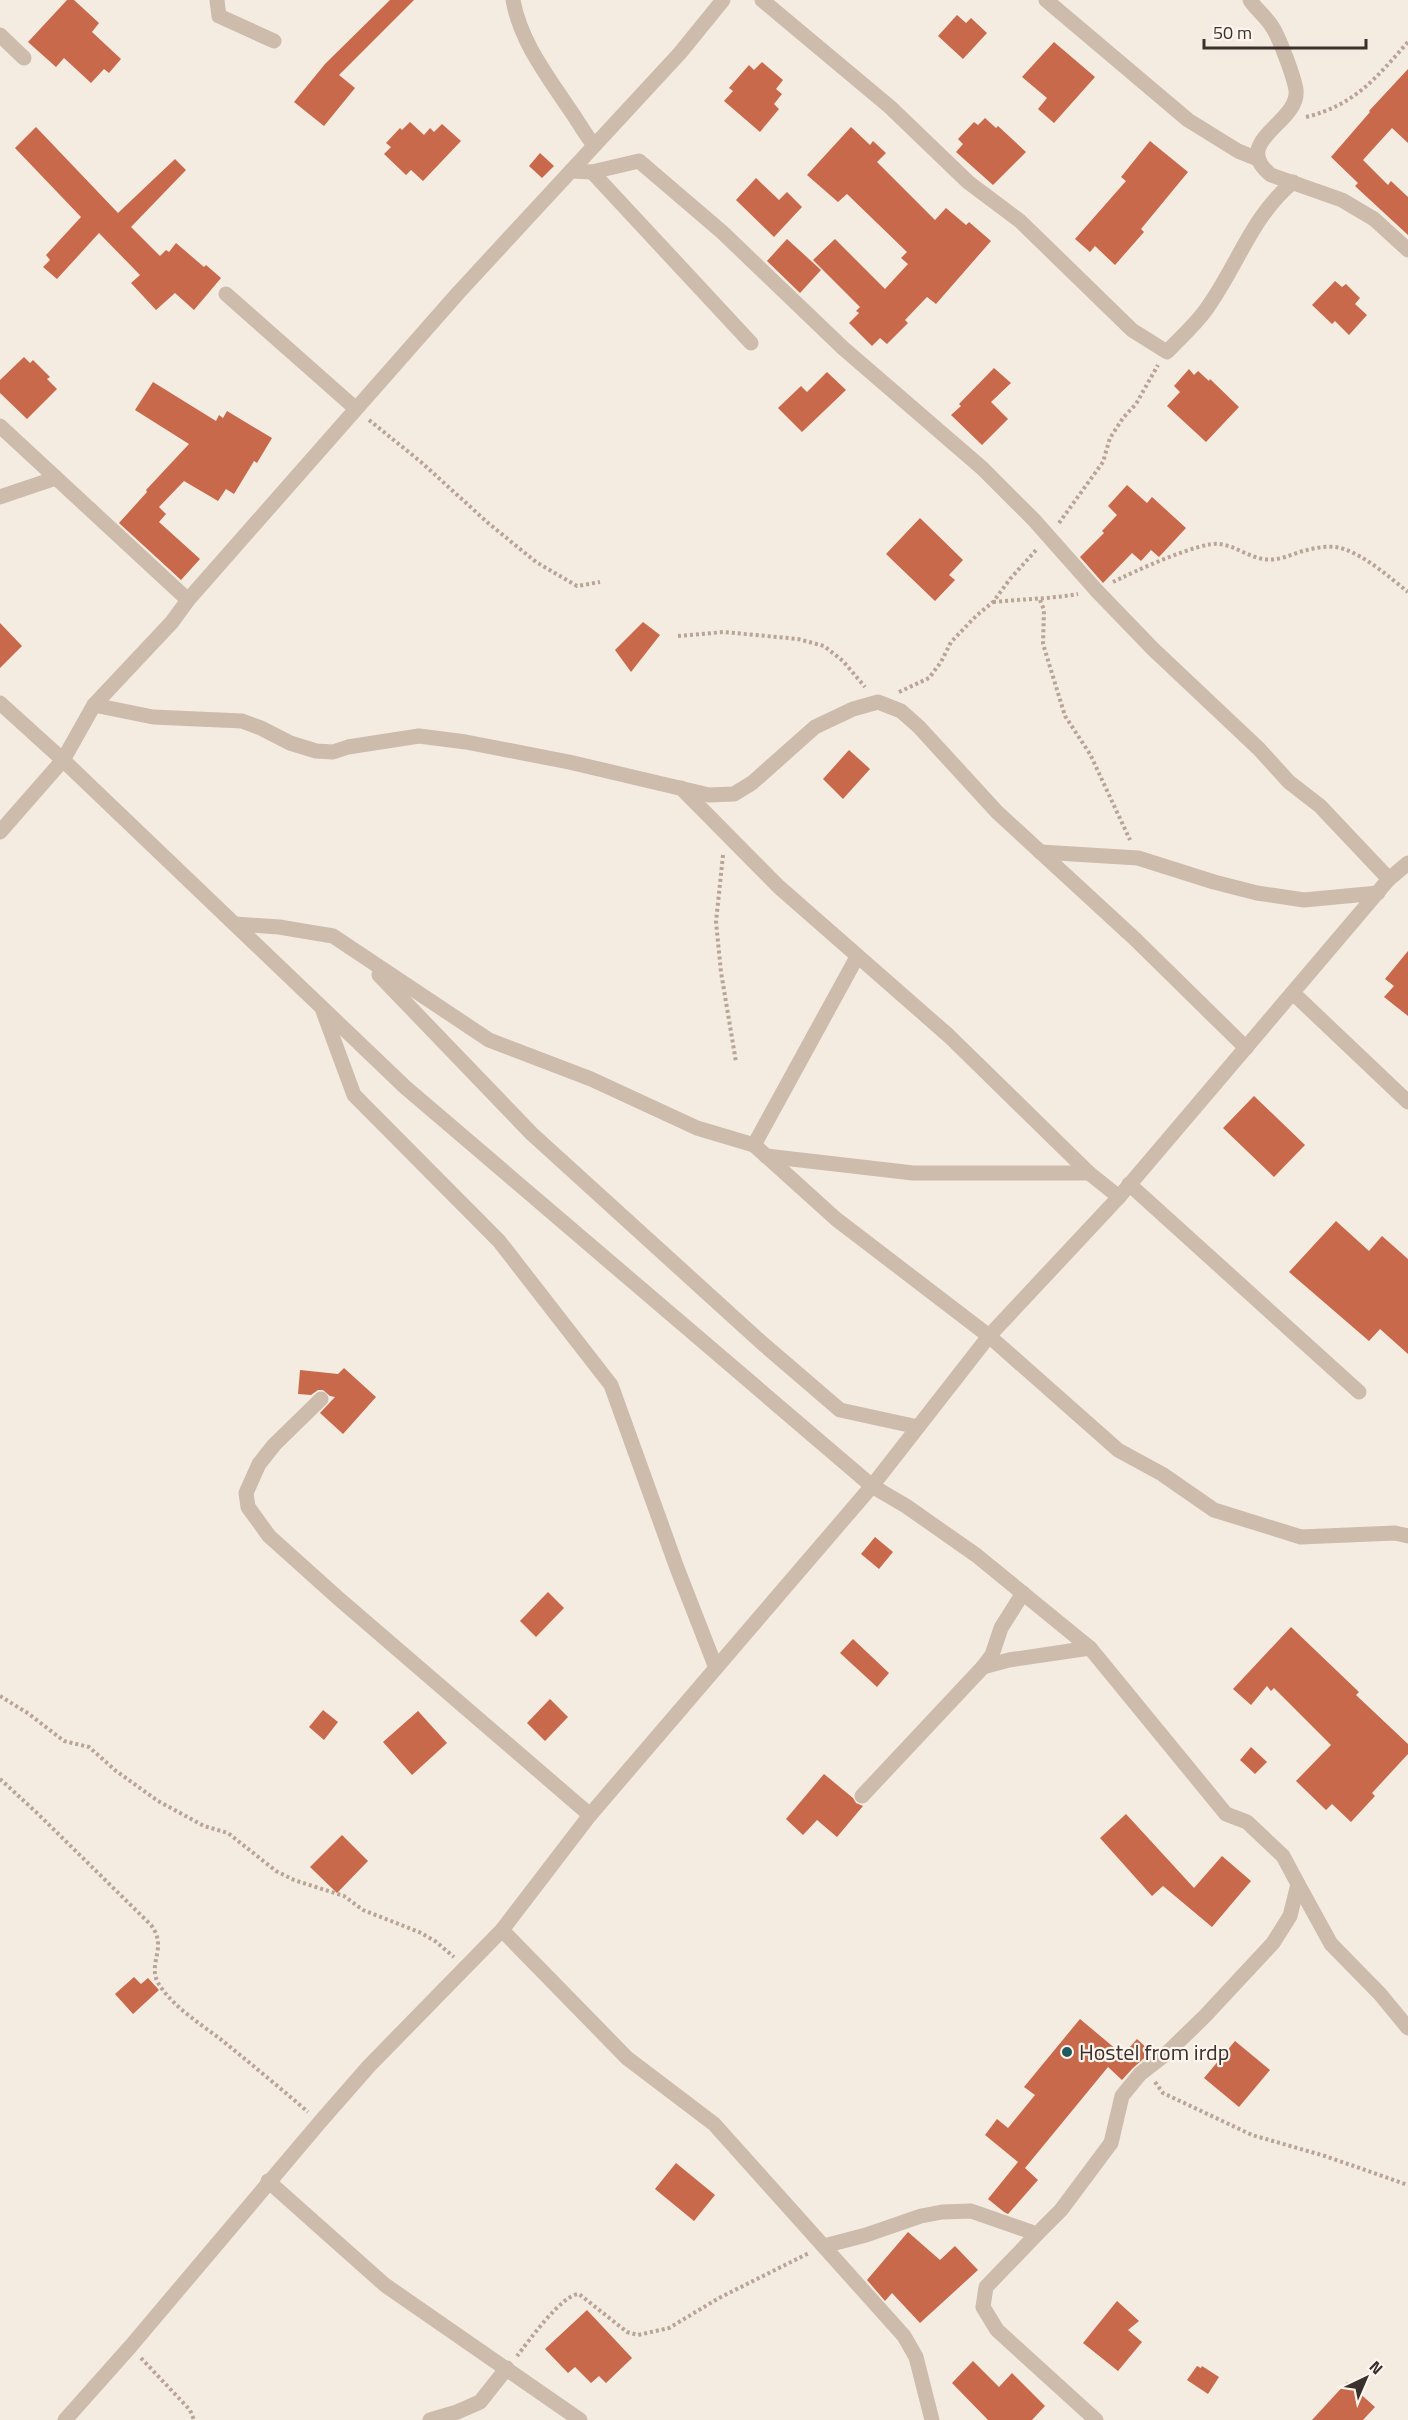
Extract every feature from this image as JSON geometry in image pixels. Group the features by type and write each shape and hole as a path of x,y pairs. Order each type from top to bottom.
{"street":[{"path":"217,0 219,16 274,41"},
{"path":"513,0 522,31 534,55 581,129 594,145"},
{"path":"0,832 63,760 94,705 172,622 188,600 355,408 680,53 723,0"},
{"path":"762,0 890,107 968,182 1020,221 1132,330 1167,352 1204,312 1253,228 1279,194 1293,182"},
{"path":"1046,0 1188,120 1238,151 1258,159"},
{"path":"1250,0 1271,25 1292,75 1296,92 1295,104 1262,140 1258,149 1258,159 1262,167 1271,175 1342,200 1374,219 1408,250"},
{"path":"0,35 24,58"},
{"path":"571,171 591,172 639,161 722,232 843,348 982,468 1153,649 1259,749 1289,782 1320,806 1389,879"},
{"path":"591,172 751,343"},
{"path":"226,294 355,408"},
{"path":"0,426 188,600"},
{"path":"0,497 56,478"},
{"path":"94,705 153,717 242,721 290,743 316,751 333,752 348,747 419,736 466,742 569,762 709,795 734,794 760,777 815,727 853,709 878,702 901,711 913,722 988,804 1135,939 1246,1048"},
{"path":"0,703 63,760 405,1086 872,1485 976,1555 1090,1647 1226,1815 1247,1821 1283,1857 1331,1944 1380,1994 1408,2028"},
{"path":"680,788 779,887 949,1036 1089,1173 1119,1197"},
{"path":"1040,852 1138,858 1257,893 1304,900 1378,892"},
{"path":"65,2420 369,2066 501,1930 590,1815 872,1485 989,1336 1119,1197 1389,879 1408,863"},
{"path":"235,924 279,927 333,936 489,1040 591,1078 697,1128 754,1145 836,1219 989,1336 1118,1450 1162,1474 1214,1510 1301,1537 1395,1533 1408,1536"},
{"path":"358,953 532,1134 762,1343 840,1410 918,1427"},
{"path":"754,1145 857,957"},
{"path":"1293,993 1408,1102"},
{"path":"322,1007 354,1095 499,1241 611,1386 716,1668"},
{"path":"766,1156 913,1173 1089,1173"},
{"path":"1129,1184 1359,1392"},
{"path":"321,1399 274,1445 259,1464 246,1493 248,1507 278,1544 590,1815"},
{"path":"862,1796 983,1667 992,1655 1001,1628 1023,1593"},
{"path":"983,1667 1009,1660 1090,1647"},
{"path":"1096,2420 997,2330 983,2307 986,2287 1061,2210 1111,2143 1122,2096 1146,2069 1205,2016 1273,1942 1290,1916 1298,1884"},
{"path":"501,1930 627,2058 714,2124 904,2336 916,2357 932,2420"},
{"path":"268,2181 385,2285 580,2420"},
{"path":"824,2246 866,2235 921,2216 942,2212 971,2211 1037,2234"},
{"path":"430,2420 480,2402 507,2368"}],"path":[{"path":"1276,125 1314,115 1354,97 1374,81 1408,42"},
{"path":"678,636 724,632 798,639 824,646 843,662 878,702 929,678 941,662 951,642 976,616 993,603 1010,579 1048,537 1102,462 1110,438 1123,418 1136,404 1167,352"},
{"path":"355,408 536,562 577,586 600,582"},
{"path":"993,603 1040,600 1097,591 1139,568 1217,543 1245,551 1262,559 1280,558 1306,550 1330,547 1344,549 1408,592"},
{"path":"1040,600 1044,610 1043,644 1065,716 1090,754 1138,858"},
{"path":"726,833 716,922 724,994 736,1062"},
{"path":"0,1696 44,1724 64,1741 89,1747 116,1771 158,1801 204,1826 228,1833 276,1870 294,1880 344,1896 363,1910 419,1932 435,1941 467,1967"},
{"path":"0,1779 151,1925 158,1935 154,1974 161,1989 320,2122"},
{"path":"1146,2069 1163,2093 1252,2135 1325,2156 1408,2185"},
{"path":"507,2368 557,2308 574,2294 579,2294 627,2332 638,2335 669,2328 719,2298 824,2246"},
{"path":"130,2347 186,2405 194,2420"}],"building":[{"path":"67,0 74,0 99,23 92,32 121,59 109,73 104,69 91,83 64,58 56,67 28,42"},
{"path":"390,0 414,0 339,75 355,88 324,126 294,102 325,64"},
{"path":"957,15 966,23 971,18 987,33 963,59 938,36"},
{"path":"1054,42 1095,77 1054,123 1038,109 1047,98 1022,77"},
{"path":"762,62 783,80 776,89 782,94 774,104 779,109 760,132 724,101 733,91 729,88 749,65 754,70"},
{"path":"1408,69 1408,143 1392,128 1363,160 1388,185 1391,181 1408,197 1408,235 1355,186 1358,183 1331,157"},
{"path":"985,118 996,128 998,126 1026,152 993,185 956,152 963,144 958,139 974,122 978,125"},
{"path":"410,122 424,135 430,128 434,132 442,124 461,141 423,181 411,170 406,175 384,154 391,147 386,143 400,128 402,130"},
{"path":"36,127 118,213 175,159 186,170 131,227 160,256 166,250 169,252 176,243 221,278 194,310 175,293 156,310 131,283 140,275 99,233 57,279 43,267 50,260 46,255 81,217 15,148"},
{"path":"851,127 870,145 873,141 886,153 877,162 935,220 946,208 966,225 969,222 991,241 936,304 927,297 905,320 908,323 887,344 880,338 872,346 849,323 859,313 856,311 860,307 813,260 835,239 885,289 908,264 901,258 907,252 847,194 838,202 807,175"},
{"path":"1150,141 1188,172 1141,229 1144,232 1115,265 1095,246 1090,252 1075,239 1126,181 1121,177"},
{"path":"540,153 554,166 542,178 529,166"},
{"path":"756,178 779,200 787,192 802,207 774,237 736,200"},
{"path":"787,239 821,270 800,293 767,261"},
{"path":"1335,281 1342,287 1346,284 1360,298 1355,304 1367,315 1349,335 1335,321 1332,324 1312,305"},
{"path":"24,357 30,363 33,360 50,377 47,379 57,389 27,419 0,393 0,380"},
{"path":"994,368 1011,383 991,402 1008,419 982,445 951,415"},
{"path":"1189,369 1194,375 1198,371 1209,381 1210,379 1239,407 1206,442 1167,406 1180,392 1174,386"},
{"path":"827,372 846,390 802,432 778,408 801,386 807,392"},
{"path":"153,382 216,421 219,415 223,418 227,411 272,438 257,463 254,461 234,494 226,489 218,501 184,481 159,507 166,514 159,522 200,559 181,580 119,523 189,444 135,410"},
{"path":"1127,485 1147,503 1152,497 1186,528 1159,557 1151,550 1141,561 1132,553 1103,583 1080,557 1104,533 1102,531 1117,515 1108,506"},
{"path":"920,518 963,560 949,575 955,580 935,601 886,554"},
{"path":"643,622 660,635 631,672 615,650"},
{"path":"0,623 22,646 0,668"},
{"path":"849,750 870,769 843,799 823,779"},
{"path":"1408,951 1408,1016 1384,997 1394,986 1385,979"},
{"path":"1254,1096 1305,1145 1274,1177 1223,1128"},
{"path":"1336,1221 1369,1251 1382,1236 1408,1259 1408,1354 1380,1329 1369,1341 1289,1272"},
{"path":"344,1368 376,1397 343,1434 320,1413 335,1397 323,1390 318,1390 311,1395 298,1394 300,1370 338,1374"},
{"path":"875,1537 893,1552 879,1569 861,1554"},
{"path":"548,1592 564,1608 536,1637 520,1621"},
{"path":"1291,1627 1359,1692 1356,1695 1408,1744 1408,1754 1372,1793 1375,1796 1351,1822 1332,1804 1326,1810 1296,1781 1331,1745 1274,1688 1271,1691 1267,1686 1251,1705 1233,1689"},
{"path":"853,1639 889,1673 877,1687 840,1653"},
{"path":"550,1699 568,1717 545,1741 527,1723"},
{"path":"323,1710 338,1722 324,1740 309,1727"},
{"path":"418,1711 447,1743 412,1775 383,1742"},
{"path":"1251,1747 1267,1762 1255,1774 1240,1760"},
{"path":"824,1774 856,1803 863,1806 837,1837 817,1820 803,1835 786,1819"},
{"path":"1126,1814 1194,1888 1222,1856 1251,1881 1212,1927 1163,1886 1152,1896 1100,1838"},
{"path":"342,1835 368,1861 337,1893 310,1867"},
{"path":"134,1977 141,1984 148,1978 159,1990 133,2014 115,1994"},
{"path":"1080,2019 1123,2055 1137,2039 1151,2052 1122,2080 1108,2067 1025,2168 1038,2180 1008,2214 988,2199 1018,2162 985,2135 997,2119 1008,2128 1035,2095 1024,2087"},
{"path":"1235,2041 1270,2070 1239,2107 1204,2078"},
{"path":"676,2163 715,2195 694,2221 655,2189"},
{"path":"908,2232 940,2260 955,2246 978,2270 920,2323 892,2293 885,2301 867,2280"},
{"path":"1117,2301 1139,2321 1128,2330 1142,2342 1118,2371 1083,2343"},
{"path":"587,2310 632,2358 606,2383 599,2376 591,2383 575,2367 568,2373 545,2349"},
{"path":"973,2361 999,2387 1012,2373 1045,2406 1032,2420 988,2420 952,2383"},
{"path":"1197,2366 1201,2368 1202,2366 1219,2377 1208,2394 1187,2380"},
{"path":"1347,2382 1375,2407 1363,2420 1312,2420"}],"place":[{"name":"Hostel from irdp","path":"1067,2052"}]}
